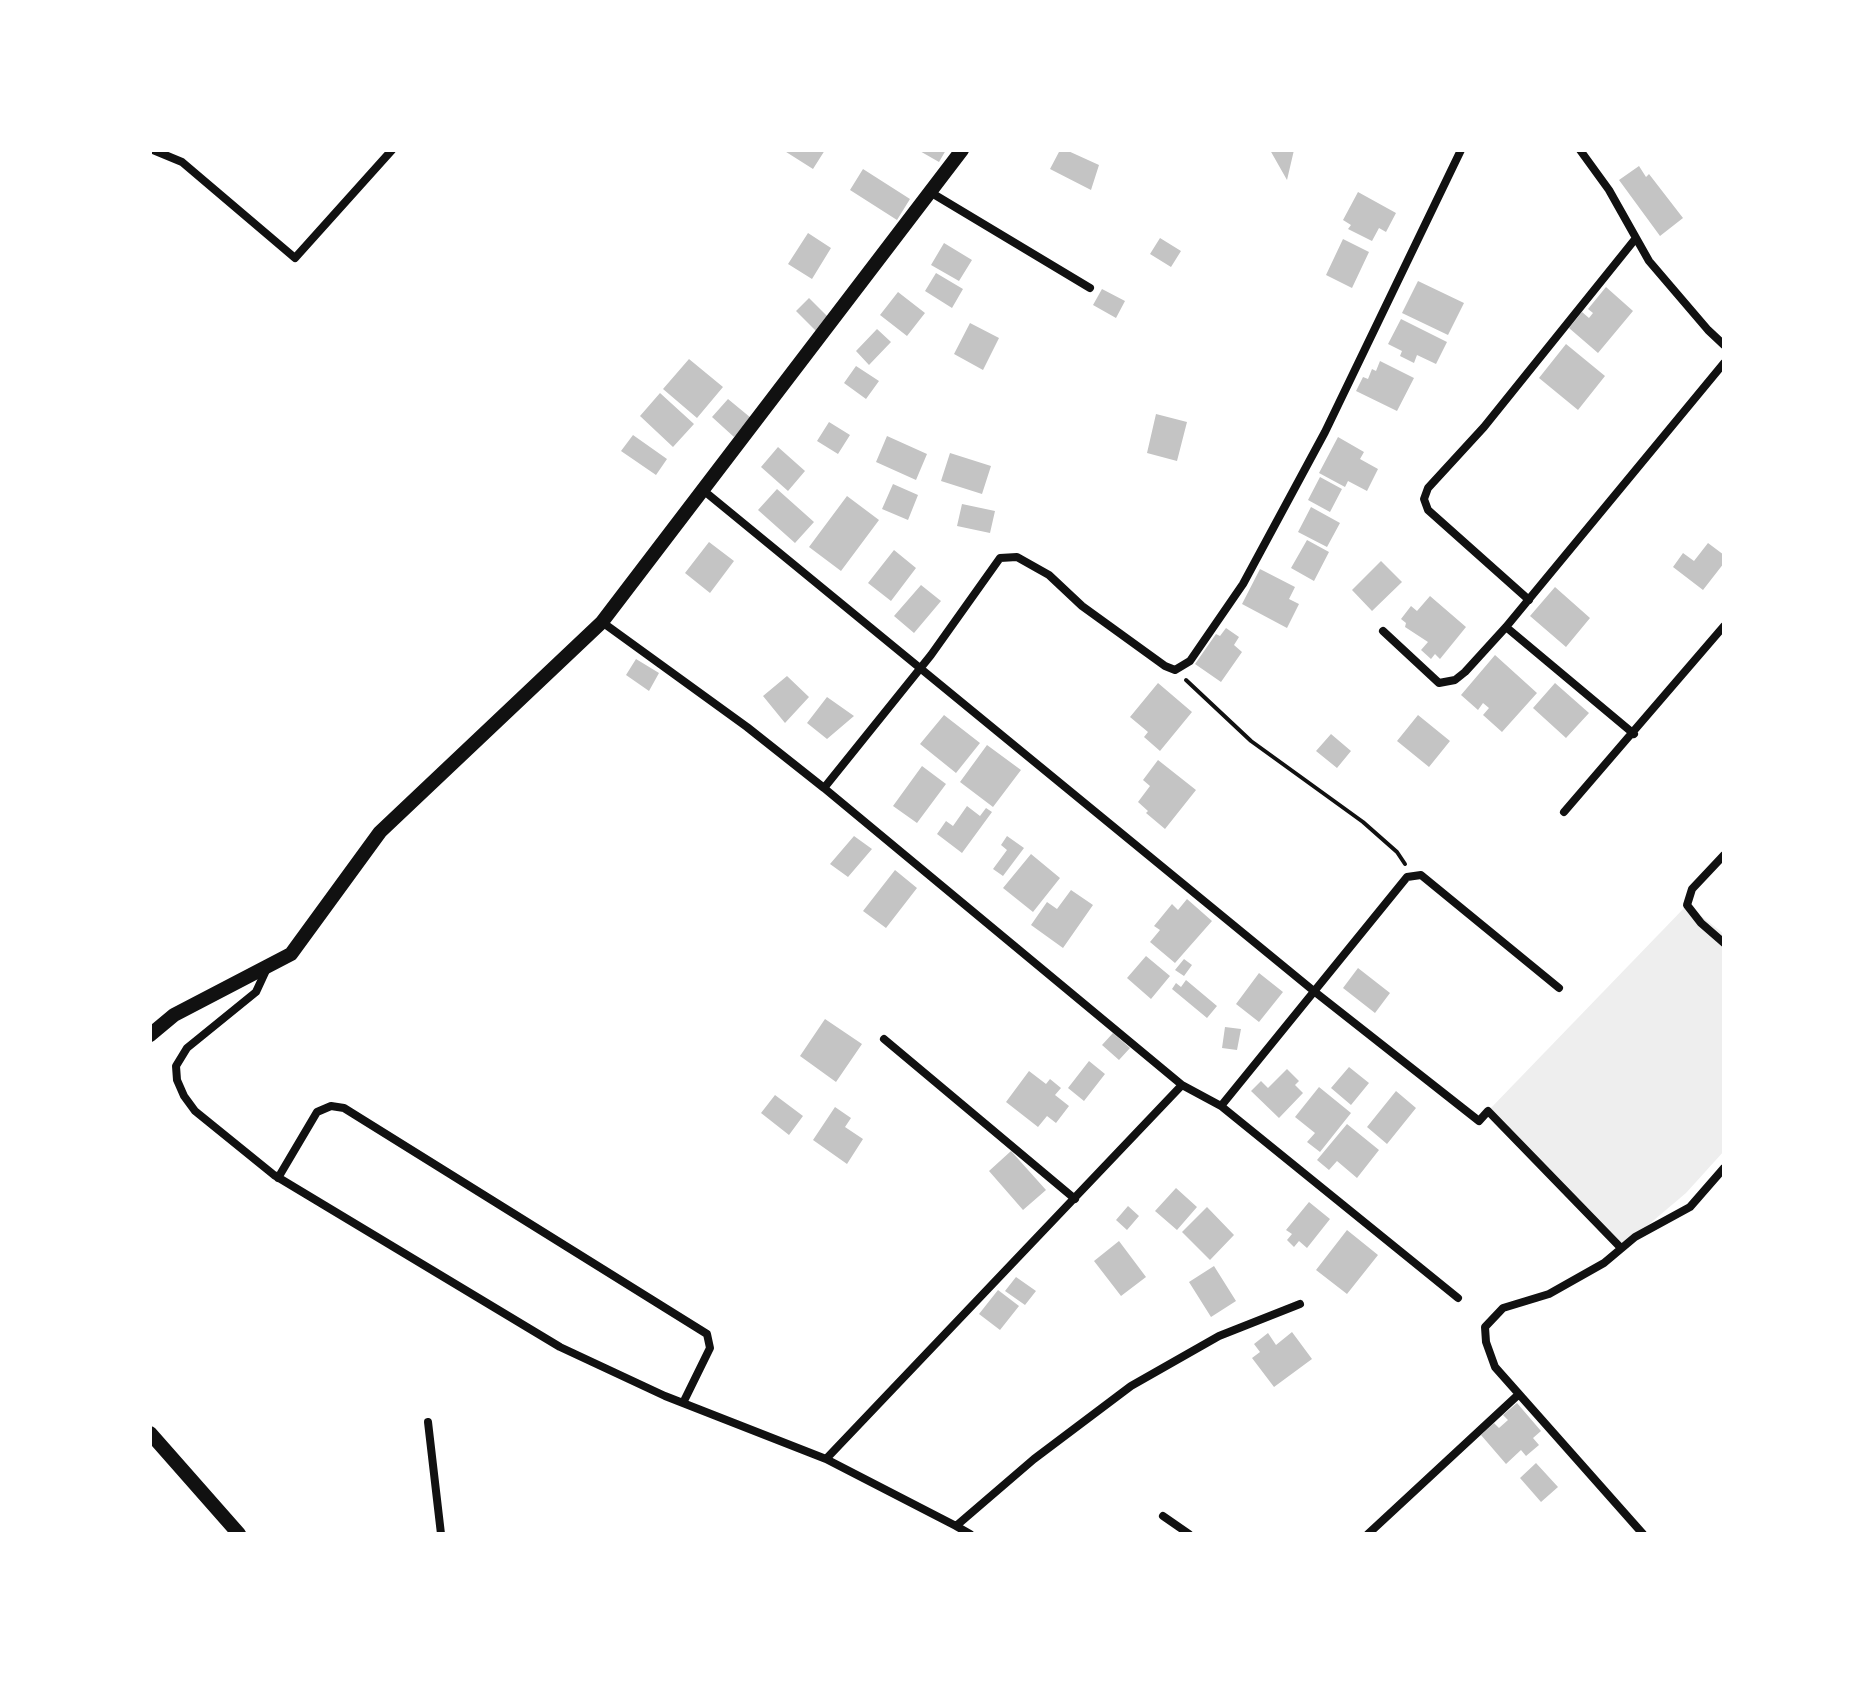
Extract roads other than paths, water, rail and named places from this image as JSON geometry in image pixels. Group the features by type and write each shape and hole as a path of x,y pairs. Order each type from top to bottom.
{"street":[{"path":"153,150 182,162 295,258 392,150"},
{"path":"150,1035 174,1015 291,954 380,832 602,622 962,150"},
{"path":"824,788 920,669 1000,558 1017,557 1049,575 1082,606 1165,666 1175,670 1190,661 1243,584 1325,432 1461,150"},
{"path":"1580,150 1609,190 1649,261 1724,345"},
{"path":"930,192 1090,288"},
{"path":"1529,600 1428,510 1424,499 1428,488 1484,427 1636,238"},
{"path":"1383,631 1439,683 1455,680 1529,600 1724,363"},
{"path":"709,495 1315,992 1479,1121 1488,1111 1621,1248"},
{"path":"602,622 747,727 1182,1085 1221,1106 1458,1298"},
{"path":"1564,812 1724,626"},
{"path":"1506,627 1634,734"},
{"path":"1724,855 1692,889 1687,905 1701,923 1724,943"},
{"path":"1221,1106 1407,877 1421,875 1559,988"},
{"path":"268,966 256,992 187,1048 176,1066 177,1080 195,1111 278,1178 560,1347 683,1403 826,1459 970,1534"},
{"path":"884,1039 1075,1199"},
{"path":"826,1459 1182,1085"},
{"path":"278,1178 317,1112 331,1106 344,1108 707,1334 710,1348 683,1403"},
{"path":"1643,1534 1495,1367 1486,1342 1485,1327 1503,1308 1549,1294 1604,1263 1635,1237 1690,1207 1724,1168"},
{"path":"956,1526 1034,1459 1131,1386 1219,1336 1300,1304"},
{"path":"1368,1534 1519,1394"},
{"path":"428,1422 441,1534"},
{"path":"150,1433 239,1534"},
{"path":"1163,1516 1189,1534"}]}
